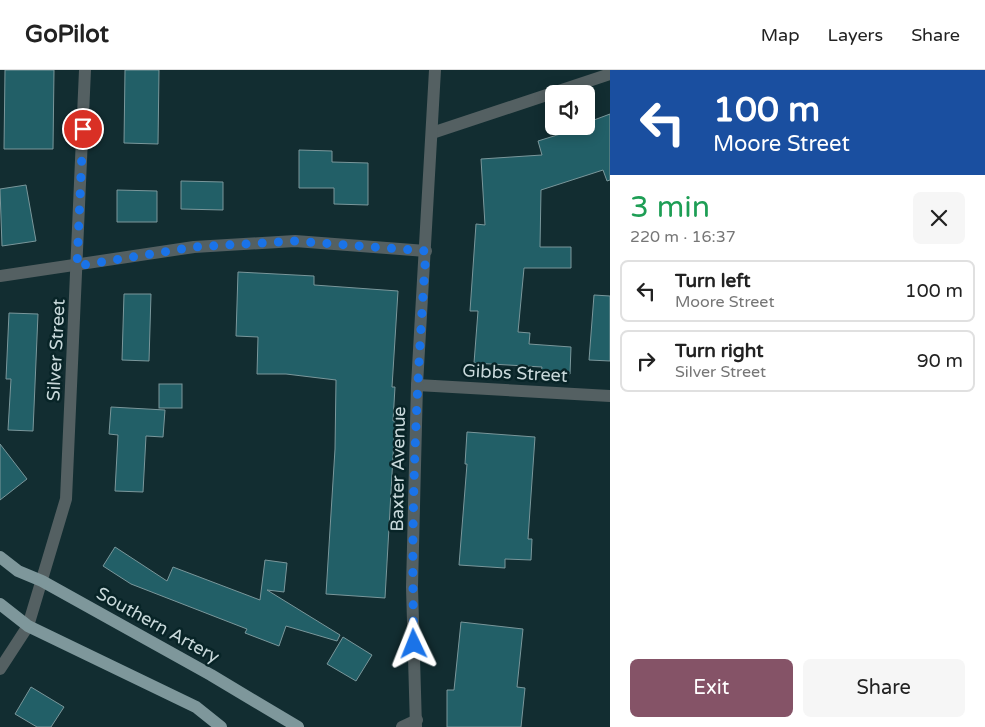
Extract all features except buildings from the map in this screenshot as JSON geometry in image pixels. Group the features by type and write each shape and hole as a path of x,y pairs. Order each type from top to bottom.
{"main road":[{"name":"Southern Artery","path":"0,557 18,571 42,581 211,675 298,727"},
{"path":"0,604 28,626 196,707 220,727"}],"street":[{"name":"Silver Street","path":"0,669 28,626 66,499 85,70"},
{"name":"Baxter Avenue","path":"402,727 416,724 412,586 417,385 436,70"},
{"path":"432,133 610,74"},
{"path":"0,276 194,247 295,241 426,251"},
{"name":"Gibbs Street","path":"417,385 610,396"}],"route":[{"path":"83,129 77,266 104,260 194,247 295,241 426,251 417,385 412,586 414,644"}]}
